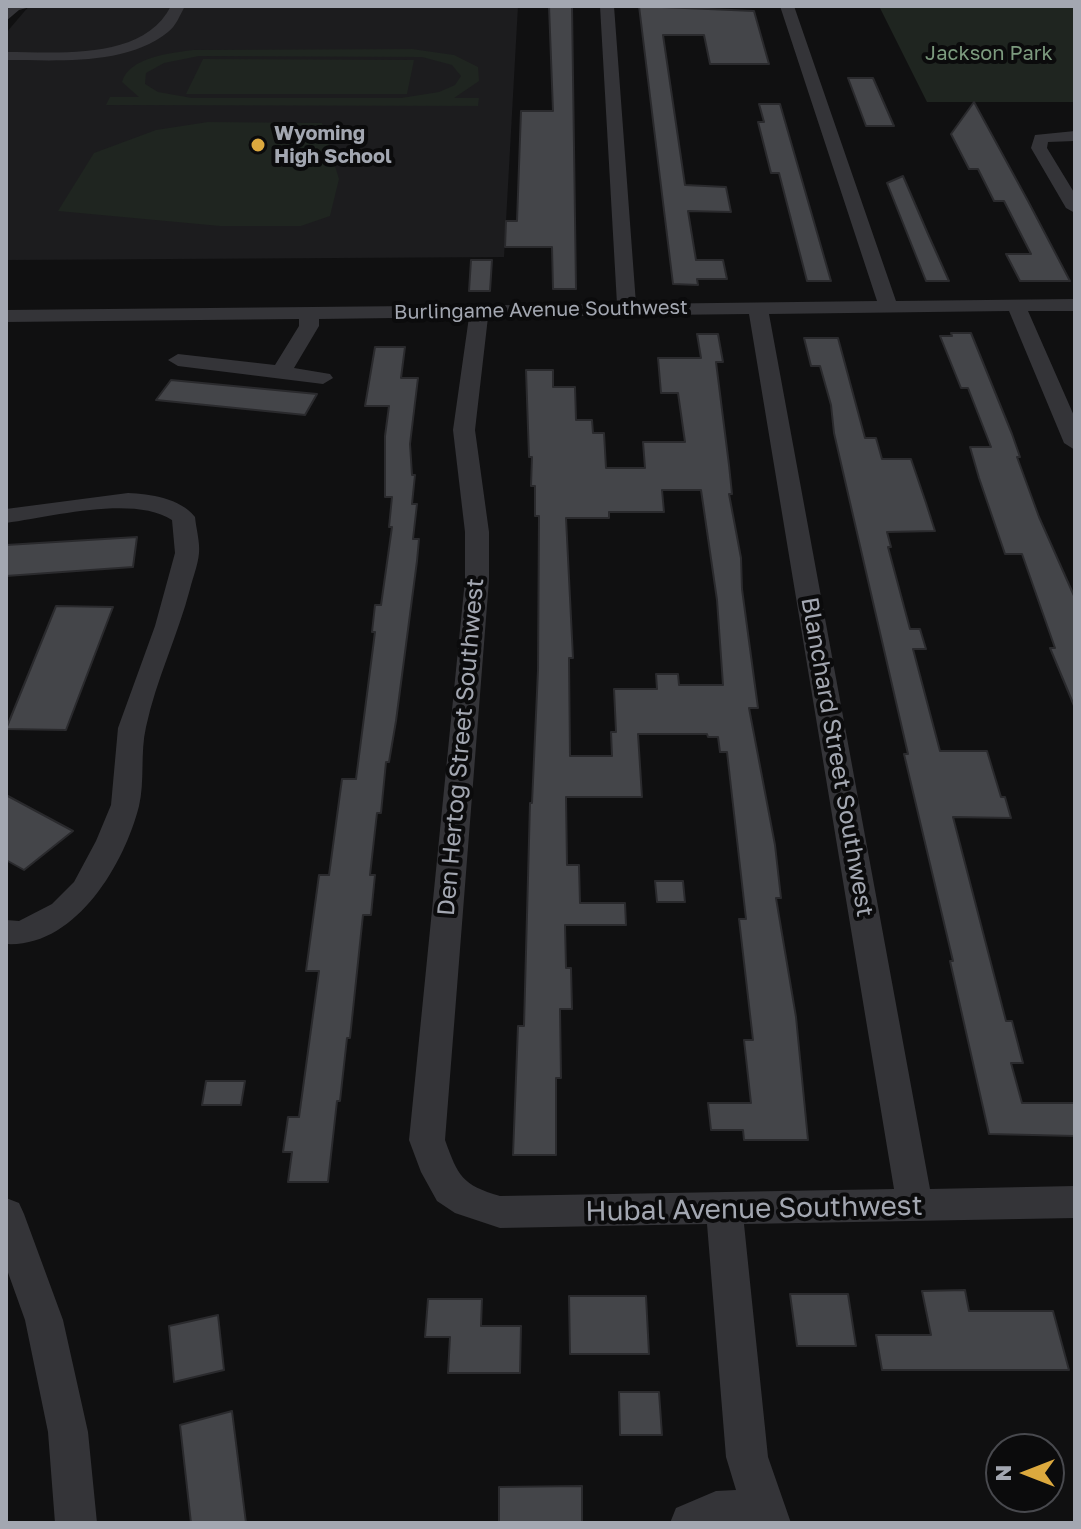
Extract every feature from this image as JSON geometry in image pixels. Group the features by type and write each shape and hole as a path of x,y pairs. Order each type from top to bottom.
{"street":[{"path":"6,17 15,6 27,6"},
{"path":"6,56 66,56 120,47 165,28 178,6"},
{"path":"607,6 627,309"},
{"path":"787,6 888,306"},
{"path":"1075,136 1041,138 1039,148 1075,208"},
{"path":"1016,305 1075,443"},
{"name":"Burlingame Avenue Southwest","path":"6,316 1075,305"},
{"name":"Blanchard Street Southwest","path":"758,308 915,1206"},
{"name":"Den Hertog Street Southwest","path":"442,1182 427,1140 477,580 477,532 464,430 479,311"},
{"path":"281,372 309,326 309,313"},
{"path":"178,360 323,378"},
{"path":"6,516 128,500 148,501 167,505 183,517 187,553 168,626 132,728 125,805 111,841 85,889 63,912 23,933 6,932"},
{"name":"Hubal Avenue Southwest","path":"442,1182 460,1201 500,1212 724,1211 1075,1202"},
{"path":"691,1523 716,1512 766,1517 747,1457 724,1211"},
{"path":"6,1214 44,1320 68,1432 76,1523"}],"shaded area":[{"name":"Wyoming High School","path":"29,6 518,6 504,257 6,260 6,33"}],"green space":[{"name":"Jackson Park","path":"879,6 1075,6 1075,102 927,102"},
{"path":"412,49 454,55 478,67 479,81 454,98 479,98 478,106 106,105 110,97 139,97 122,82 133,67 152,58 193,50","holes":["199,56 422,57 452,65 461,76 455,85 439,92 401,98 192,98 158,92 145,84 146,73 164,63"]},
{"path":"203,59 414,60 407,94 186,94"},
{"path":"208,122 322,123 339,179 330,216 301,226 220,226 58,211 94,153 156,130"}],"building":[{"path":"549,6 572,6 576,289 553,289 552,247 505,247 506,221 517,221 521,111 553,111"},
{"path":"639,6 754,11 769,64 710,64 704,35 663,35 685,185 726,187 731,212 688,211 696,260 723,260 727,279 697,279 698,285 673,284"},
{"path":"848,78 873,78 894,126 866,126"},
{"path":"974,102 1070,281 1020,281 1006,254 1031,254 1004,201 994,201 978,169 969,169 951,134"},
{"path":"759,104 780,104 831,281 807,281 779,173 771,173 758,122 764,122"},
{"path":"903,176 949,281 926,281 887,183"},
{"path":"471,260 492,260 490,291 469,291"},
{"path":"951,333 971,333 1012,434 1039,517 1075,598 1075,708 1050,648 1055,648 1022,554 1005,554 979,478 970,447 991,447 968,388 961,388 940,336 952,336"},
{"path":"697,334 718,334 723,362 716,362 732,494 729,494 741,558 742,589 758,708 749,708 775,845 781,898 776,898 796,1017 808,1140 744,1140 743,1130 711,1130 708,1103 751,1103 744,1040 753,1040 739,919 746,919 727,752 720,752 718,737 708,737 707,734 638,734 642,797 566,797 567,865 579,865 580,903 625,903 626,925 565,925 566,968 571,968 572,1009 560,1009 561,1078 556,1078 556,1155 513,1155 518,1026 524,1026 530,803 538,670 539,516 535,516 535,486 531,486 526,370 553,370 553,387 575,387 576,420 592,420 593,433 604,433 606,468 645,468 643,442 685,442 678,393 661,393 658,358 701,358","holes":["662,490 701,490 717,600 723,685 679,685 678,674 656,674 657,689 614,689 616,732 611,732 612,756 570,756 569,658 573,658 566,518 609,518 609,512 664,512"]},
{"path":"804,338 838,338 865,438 876,438 882,459 911,459 926,503 935,531 887,532 891,547 888,547 910,629 920,629 926,649 913,649 940,751 987,751 1011,818 953,817 1006,1021 1012,1021 1023,1063 1011,1063 1022,1103 1075,1103 1075,1136 989,1134 950,961 953,961 904,754 908,754 834,433 831,405 820,366 811,366"},
{"path":"375,347 405,347 401,378 418,378 410,444 412,475 415,475 412,504 417,504 413,539 419,539 417,561 396,721 389,762 386,762 381,813 377,813 370,875 375,875 371,915 363,915 350,1038 347,1038 340,1101 337,1101 328,1182 288,1182 292,1152 283,1152 288,1117 299,1117 319,971 306,971 319,875 329,875 342,779 356,779 375,632 372,632 375,605 381,605 392,527 389,527 392,497 385,497 385,436 389,406 365,406"},
{"path":"171,380 317,394 305,415 156,400"},
{"path":"137,537 133,567 6,576 6,545"},
{"path":"56,606 113,607 66,730 6,729"},
{"path":"6,795 73,831 24,870 6,860"},
{"path":"655,881 683,881 685,902 657,902"},
{"path":"206,1081 245,1081 241,1105 202,1105"},
{"path":"965,1290 969,1311 1053,1311 1069,1370 882,1370 876,1335 931,1335 922,1291"},
{"path":"790,1294 848,1294 856,1346 797,1346"},
{"path":"569,1296 646,1296 649,1354 570,1354"},
{"path":"428,1299 482,1299 481,1326 521,1326 520,1373 448,1373 450,1337 425,1337"},
{"path":"218,1315 224,1370 174,1382 169,1326"},
{"path":"619,1392 659,1392 662,1435 620,1435"},
{"path":"232,1411 246,1523 191,1523 180,1425"},
{"path":"582,1486 582,1523 499,1523 499,1487"}],"place":[{"name":"Wyoming High School","path":"258,145"}]}
